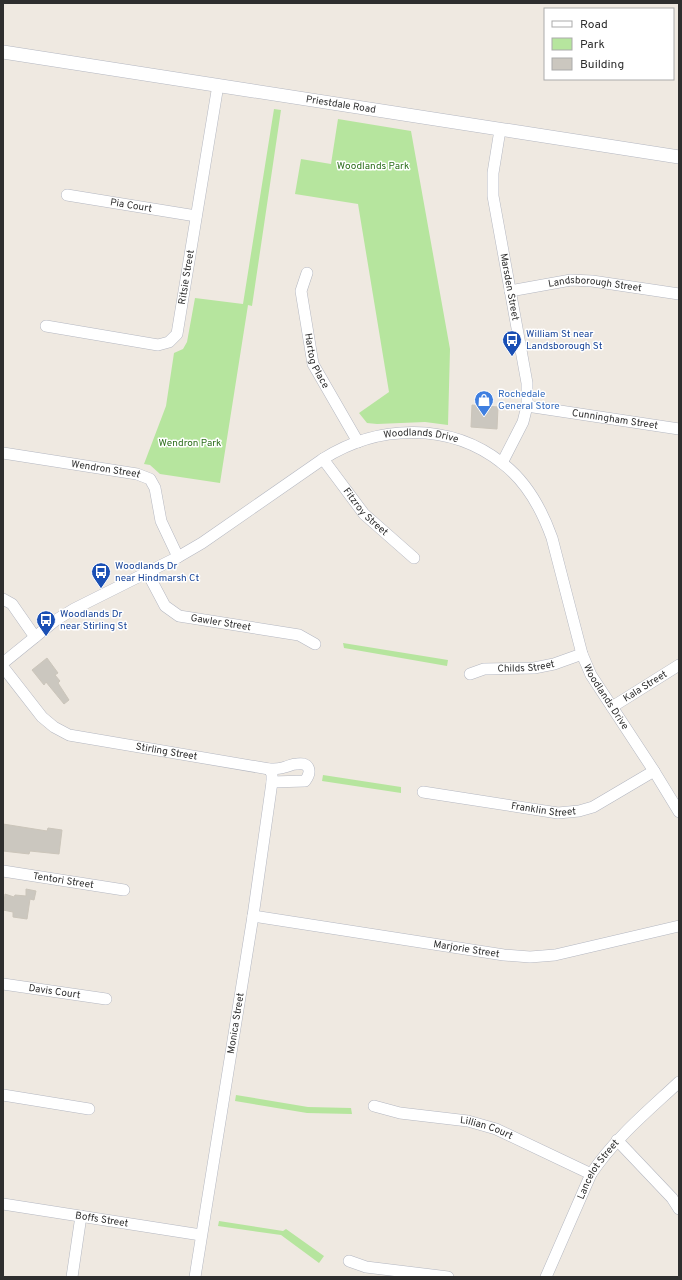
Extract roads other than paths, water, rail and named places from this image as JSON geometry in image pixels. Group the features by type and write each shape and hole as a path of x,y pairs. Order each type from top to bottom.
{"street":[{"name":"Priestdale Road","path":"3,52 679,158"},
{"name":"Ritsie Street","path":"46,326 158,345 170,342 177,334 218,85"},
{"name":"Marsden Street","path":"500,130 493,173 493,196 527,383 527,406 523,422 502,463"},
{"name":"Pia Court","path":"67,195 196,216"},
{"name":"Hartog Place","path":"307,273 301,291 313,364 358,442"},
{"name":"Landsborough Street","path":"510,291 571,280 592,280 679,294"},
{"name":"Cunningham Street","path":"527,406 679,429"},
{"name":"Woodlands Drive","path":"3,663 35,636 74,608 202,544 323,459 343,448 383,435 405,432 427,433 454,438 477,447 502,463 522,482 539,508 547,522 552,538 582,654 591,675 679,812"},
{"name":"Wendron Street","path":"3,453 145,476 150,480 154,488 161,521 178,557"},
{"name":"Fitzroy Street","path":"323,459 364,514 414,558"},
{"name":"Gawler Street","path":"147,572 165,606 179,616 299,635 315,644"},
{"path":"3,599 12,604 35,636"},
{"name":"Childs Street","path":"470,674 484,669 534,668 554,664 582,654"},
{"name":"Kala Street","path":"612,707 679,665"},
{"name":"Stirling Street","path":"3,667 42,717 54,727 69,735 269,769 284,768 302,763 308,766 310,770 309,777 305,782 272,782"},
{"name":"Monica Street","path":"195,1277 253,916 272,782 272,774 269,769"},
{"name":"Franklin Street","path":"423,792 558,813 579,812 593,807 654,771"},
{"name":"Tentori Street","path":"3,871 124,890"},
{"name":"Marjorie Street","path":"253,916 530,958 555,955 679,926"},
{"name":"Davis Court","path":"3,984 106,999"},
{"name":"Lancelot Street","path":"546,1277 591,1174 600,1159 617,1140 679,1082"},
{"path":"3,1095 89,1109"},
{"name":"Lillian Court","path":"374,1106 400,1113 468,1121 496,1129 591,1174"},
{"path":"617,1140 672,1198 679,1209"},
{"name":"Boffs Street","path":"3,1204 201,1235"},
{"path":"72,1277 81,1216"},
{"path":"349,1260 366,1267 448,1277"}],"place":[{"name":"William St near Landsborough St","path":"512,357"},
{"name":"Rochedale General Store","path":"484,417"},
{"name":"Woodlands Dr near Hindmarsh Ct","path":"101,589"},
{"name":"Woodlands Dr near Stirling St","path":"46,637"}],"park label":[{"name":"Woodlands Park","path":"373,166"},
{"name":"Wendron Park","path":"190,443"}]}
